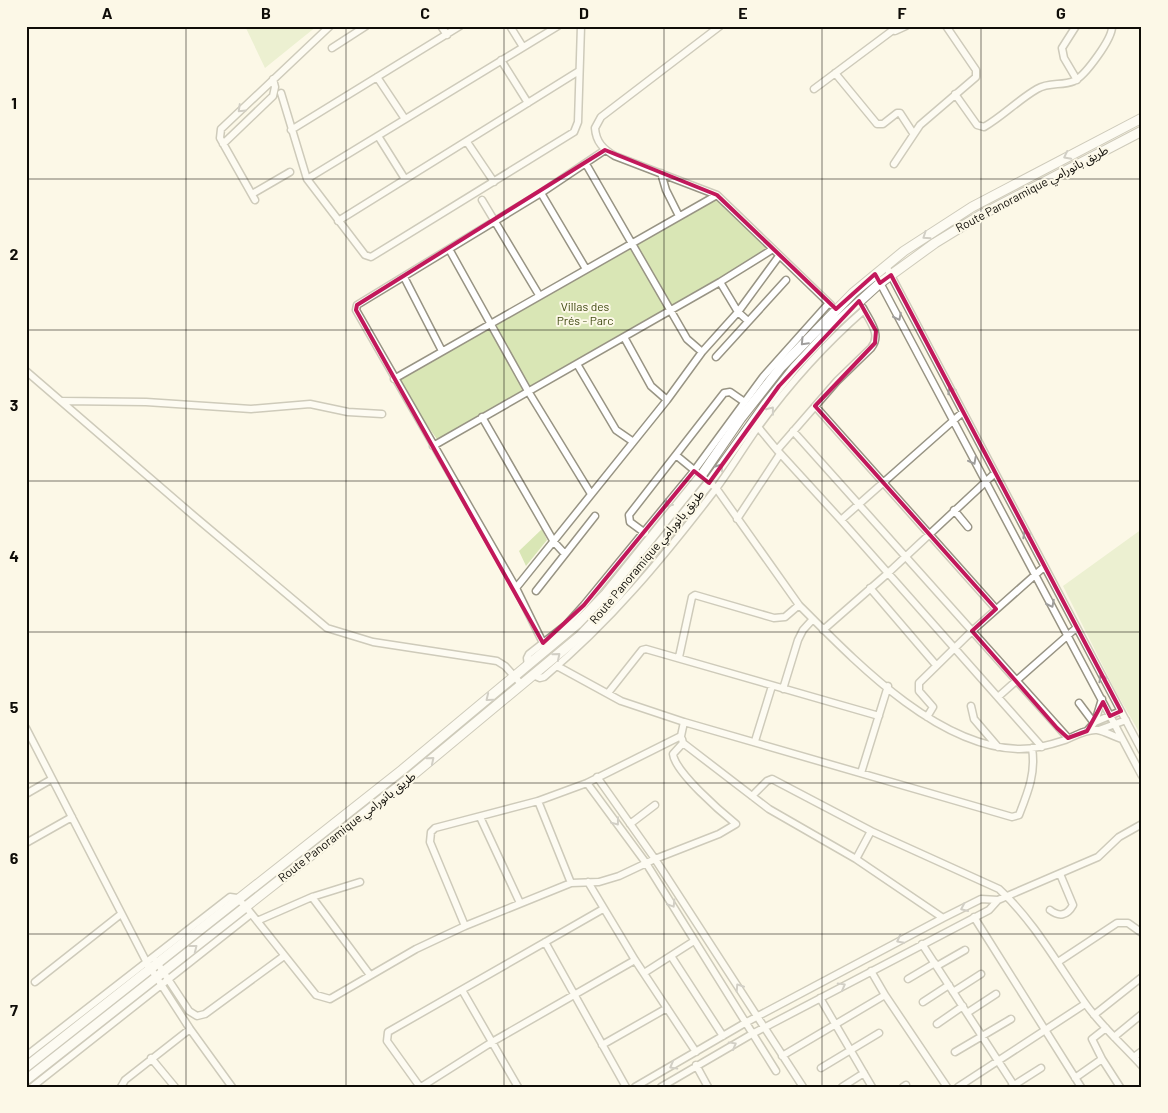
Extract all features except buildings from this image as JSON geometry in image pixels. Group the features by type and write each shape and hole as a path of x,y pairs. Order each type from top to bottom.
{"street":[{"path":"290,172 253,197 223,144 220,135 222,127 330,26"},
{"path":"332,48 366,26"},
{"path":"441,26 447,35"},
{"path":"291,130 460,26"},
{"path":"510,26 523,47"},
{"path":"306,180 558,26"},
{"path":"281,93 306,180 365,255 371,257 576,130 578,122 581,26"},
{"path":"528,666 528,656 576,614 698,474 743,401 795,339 832,306 717,195 615,156 605,150 595,133 595,128 602,117 720,26"},
{"path":"814,89 891,28 900,31 906,26"},
{"path":"894,164 913,133 954,94 974,79 977,72 946,26"},
{"path":"1076,26 1062,48 1064,58 1076,80"},
{"path":"954,94 977,125 984,128 1039,87 1076,80 1109,40 1112,26"},
{"path":"501,60 528,103"},
{"path":"338,221 579,72"},
{"path":"835,73 877,124 883,124 900,113 913,133"},
{"path":"378,77 406,119"},
{"path":"223,144 273,96 276,87 273,79"},
{"name":"Route Panoramique طريق بانورامي","path":"26,1067 152,963 239,899 562,638 601,600 769,382 832,306 926,236 972,207 1142,118"},
{"name":"Route Panoramique طريق بانورامي","path":"26,1080 162,979 248,911 580,636 604,612 712,486 779,386 824,335 862,305 880,283 935,243 979,216 1142,131"},
{"path":"378,136 405,180"},
{"path":"467,142 494,182"},
{"path":"543,643 516,588 356,310 357,305 541,193 605,150"},
{"path":"586,164 687,339 702,352"},
{"path":"661,173 666,190 679,216"},
{"path":"541,193 586,269"},
{"path":"394,379 538,295 717,195"},
{"path":"482,200 538,295"},
{"path":"449,249 528,391 591,494"},
{"path":"433,446 670,311 773,249"},
{"path":"764,255 773,264"},
{"path":"516,588 632,441 667,400 702,352 738,312 779,256"},
{"path":"886,266 994,474 1142,751"},
{"path":"875,274 1142,776"},
{"path":"404,277 442,351"},
{"path":"716,357 786,280"},
{"path":"720,282 738,312 748,321"},
{"path":"533,675 543,678 618,610 808,364 862,305 877,335 876,343 793,431 737,519"},
{"path":"624,337 651,386 667,400"},
{"path":"577,364 616,430 632,441"},
{"path":"26,371 327,628 373,642 497,661 505,666 522,685"},
{"path":"645,534 630,522 628,516 677,456 724,393 730,392 743,401"},
{"path":"62,401 146,402 251,409 310,404 348,412 382,414"},
{"path":"815,406 996,609"},
{"path":"842,520 963,412"},
{"path":"482,417 554,542 565,554"},
{"path":"758,427 1042,747"},
{"path":"793,431 1068,738"},
{"path":"677,456 712,486 799,605 823,630 888,686 927,716 972,741 998,747 1032,748 1042,747 1126,720"},
{"path":"823,630 887,574 928,533 994,474"},
{"path":"954,510 968,527"},
{"path":"536,591 595,516"},
{"path":"927,716 932,710 932,705 919,691 918,686 936,665 972,630 1044,567"},
{"path":"870,588 936,665"},
{"path":"678,656 692,597 695,594 774,618 785,617 799,605"},
{"path":"783,689 798,640 803,630 813,619"},
{"path":"998,697 1076,629"},
{"path":"608,693 644,649 678,656 772,686 879,716"},
{"path":"558,666 621,701 684,722 1016,817 1019,815 1034,772 1032,748"},
{"path":"755,741 772,686"},
{"path":"862,773 888,686"},
{"path":"1087,731 1095,722 1102,699"},
{"path":"1078,703 1095,722"},
{"path":"971,706 974,718 998,747"},
{"path":"1095,722 1121,711"},
{"path":"684,722 683,743 769,809 856,859 943,918"},
{"path":"26,728 29,742 52,779 121,914 162,979 190,1029 232,1087"},
{"path":"1099,730 1122,739"},
{"path":"466,926 431,847 429,837 435,828 538,801 587,783 682,736"},
{"path":"239,899 316,995 325,999 334,998 416,949 466,926 571,883 608,880 719,834 736,824 690,782 674,759 673,754 683,743"},
{"path":"597,778 655,859 804,1087"},
{"path":"26,794 52,779"},
{"path":"752,796 767,781 772,780 872,830 999,889 1007,896 1058,962 1085,1004 1142,1066"},
{"path":"587,783 646,863 776,1071"},
{"path":"538,801 571,883"},
{"path":"630,824 655,805"},
{"path":"26,843 72,817"},
{"path":"480,817 520,903"},
{"path":"635,1087 745,1023 943,918 981,900 998,900 1098,857 1119,837 1142,824"},
{"path":"856,859 872,830"},
{"path":"1050,910 1062,915 1070,912 1073,906 1060,874"},
{"path":"257,921 312,897 360,882"},
{"path":"588,882 635,960 696,1052"},
{"path":"312,897 370,975"},
{"path":"661,1087 752,1034 989,910 998,900"},
{"path":"603,909 391,1029 386,1035 387,1041 420,1087 492,1042 635,960"},
{"path":"34,982 121,914"},
{"path":"974,917 1081,1087"},
{"path":"1058,962 1117,923 1128,923 1142,933"},
{"path":"644,973 694,941"},
{"path":"545,942 626,1087"},
{"path":"922,944 1013,1086 1041,1068"},
{"path":"908,979 965,950"},
{"path":"162,979 192,1015 201,1016 284,956"},
{"path":"671,956 723,1036"},
{"path":"26,1056 152,963"},
{"path":"871,971 946,1087"},
{"path":"954,992 981,974"},
{"path":"1094,1015 1142,977"},
{"path":"32,1087 162,979"},
{"path":"923,1002 949,985"},
{"path":"462,990 518,1087"},
{"path":"967,1013 996,994"},
{"path":"782,1056 885,995"},
{"path":"820,998 872,1087"},
{"path":"958,1087 1085,1004"},
{"path":"937,1024 962,1006"},
{"path":"602,1044 667,1008"},
{"path":"1114,1037 1142,1014"},
{"path":"955,1052 1011,1019"},
{"path":"1106,1028 1092,1039 1120,1087"},
{"path":"121,1087 125,1080 151,1058 190,1029"},
{"path":"821,1068 879,1033"},
{"path":"1134,1057 1142,1051"},
{"path":"151,1058 175,1087"},
{"path":"1075,1078 1102,1059"},
{"path":"696,1065 708,1087"},
{"path":"842,1087 864,1073"}],"highlighted area":[{"path":"605,150 717,195 836,309 875,274 880,283 891,275 1121,711 1110,716 1103,702 1087,731 1068,738 1057,728 972,631 996,609 815,406 875,343 876,331 859,301 779,386 709,483 694,471 584,605 543,643 356,310 357,305"}],"green space":[{"path":"245,26 317,26 265,68"},
{"name":"Villas des Prés - Parc","path":"717,195 773,249 439,442 394,379"},
{"path":"542,529 547,540 526,566 519,551"},
{"path":"1142,529 1142,737 1116,692 1063,586"}]}
